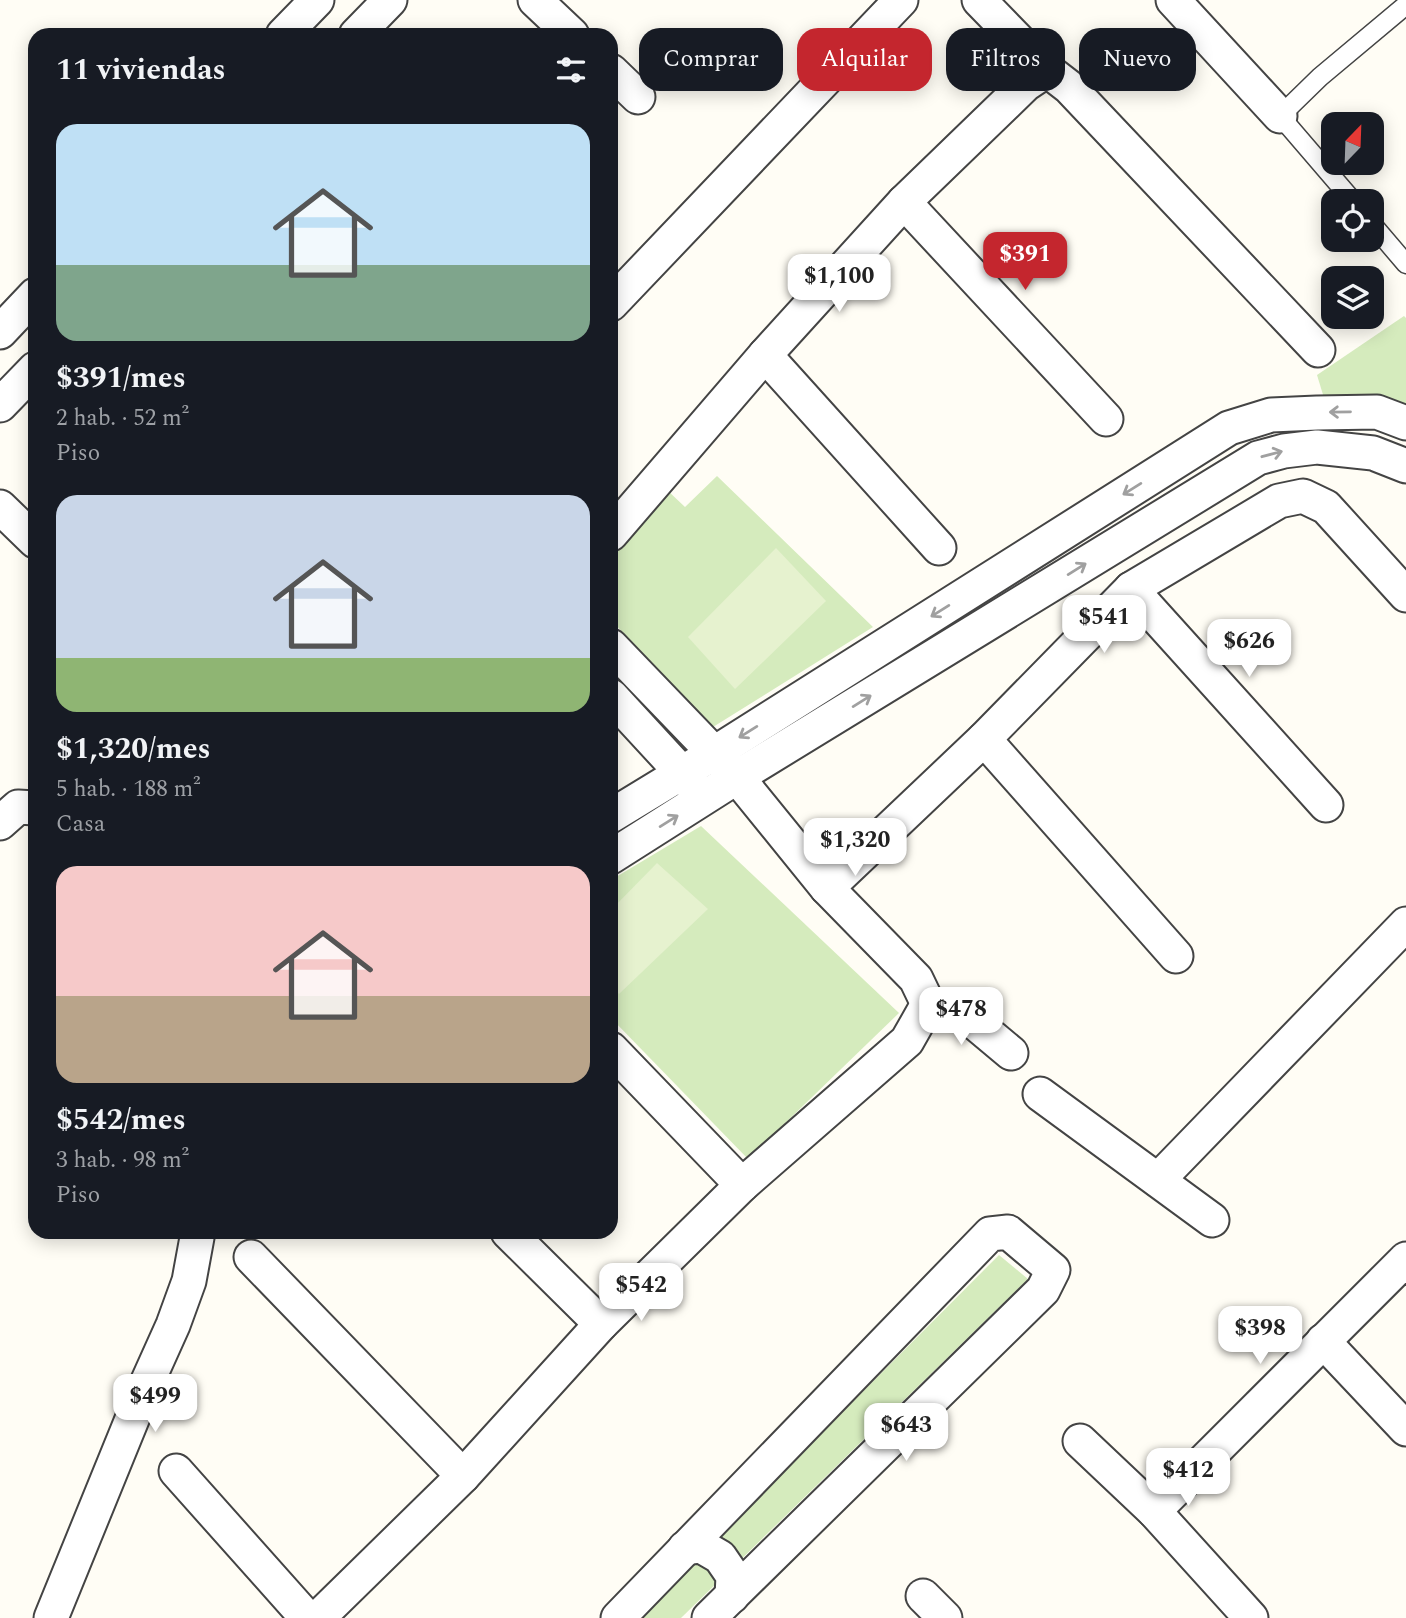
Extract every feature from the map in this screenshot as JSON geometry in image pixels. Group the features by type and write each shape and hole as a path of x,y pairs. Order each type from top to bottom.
{"street":[{"path":"290,28 317,0"},
{"path":"363,28 390,0"},
{"path":"535,0 565,28"},
{"path":"618,297 901,0"},
{"path":"979,0 1006,28"},
{"path":"1172,0 1280,116"},
{"path":"618,78 638,97"},
{"path":"1065,84 1318,349"},
{"path":"618,526 765,355 904,202 1019,91"},
{"path":"904,202 1106,419"},
{"path":"0,332 28,302"},
{"path":"765,355 939,548"},
{"path":"0,405 28,376"},
{"path":"618,812 1229,428 1271,415 1317,412 1377,412 1406,423"},
{"path":"618,853 1258,458 1284,451 1317,447 1373,453 1406,466"},
{"path":"827,888 984,740 1131,589 1279,501 1303,496 1326,507 1406,595"},
{"path":"0,507 28,534"},
{"path":"1131,589 1326,805"},
{"path":"618,653 737,777 827,888 915,979 928,1004 961,1012 1011,1053"},
{"path":"618,704 704,800"},
{"path":"984,740 1176,956"},
{"path":"0,823 18,807 28,808"},
{"path":"1158,1180 1406,924"},
{"path":"318,1618 463,1476 601,1324 742,1185 907,1041 928,1004"},
{"path":"618,1056 742,1185"},
{"path":"1040,1094 1212,1220"},
{"path":"618,1618 990,1234 1008,1232 1053,1270 1043,1290 721,1607"},
{"path":"51,1618 173,1325 189,1281 197,1239"},
{"path":"515,1239 601,1324"},
{"path":"251,1257 463,1476"},
{"path":"1154,1511 1406,1259"},
{"path":"1323,1341 1406,1429"},
{"path":"1080,1441 1154,1511 1251,1618"},
{"path":"176,1471 307,1618"},
{"path":"685,1548 701,1546 720,1557 733,1576 721,1607"}],"lane":[{"path":"1343,189 1280,116 1320,76 1406,5"},
{"path":"1384,238 1406,264"}],"green space":[{"path":"1404,316 1406,408 1324,398 1317,375"},
{"path":"717,476 873,627 713,727 618,627 618,546 666,489 685,507"},
{"path":"776,548 826,601 735,689 688,637"},
{"path":"701,826 899,1013 748,1159 618,1025 618,876"},
{"path":"657,863 708,909 619,994 618,993 618,903"},
{"path":"999,1255 1028,1279 681,1618 637,1618"}]}
